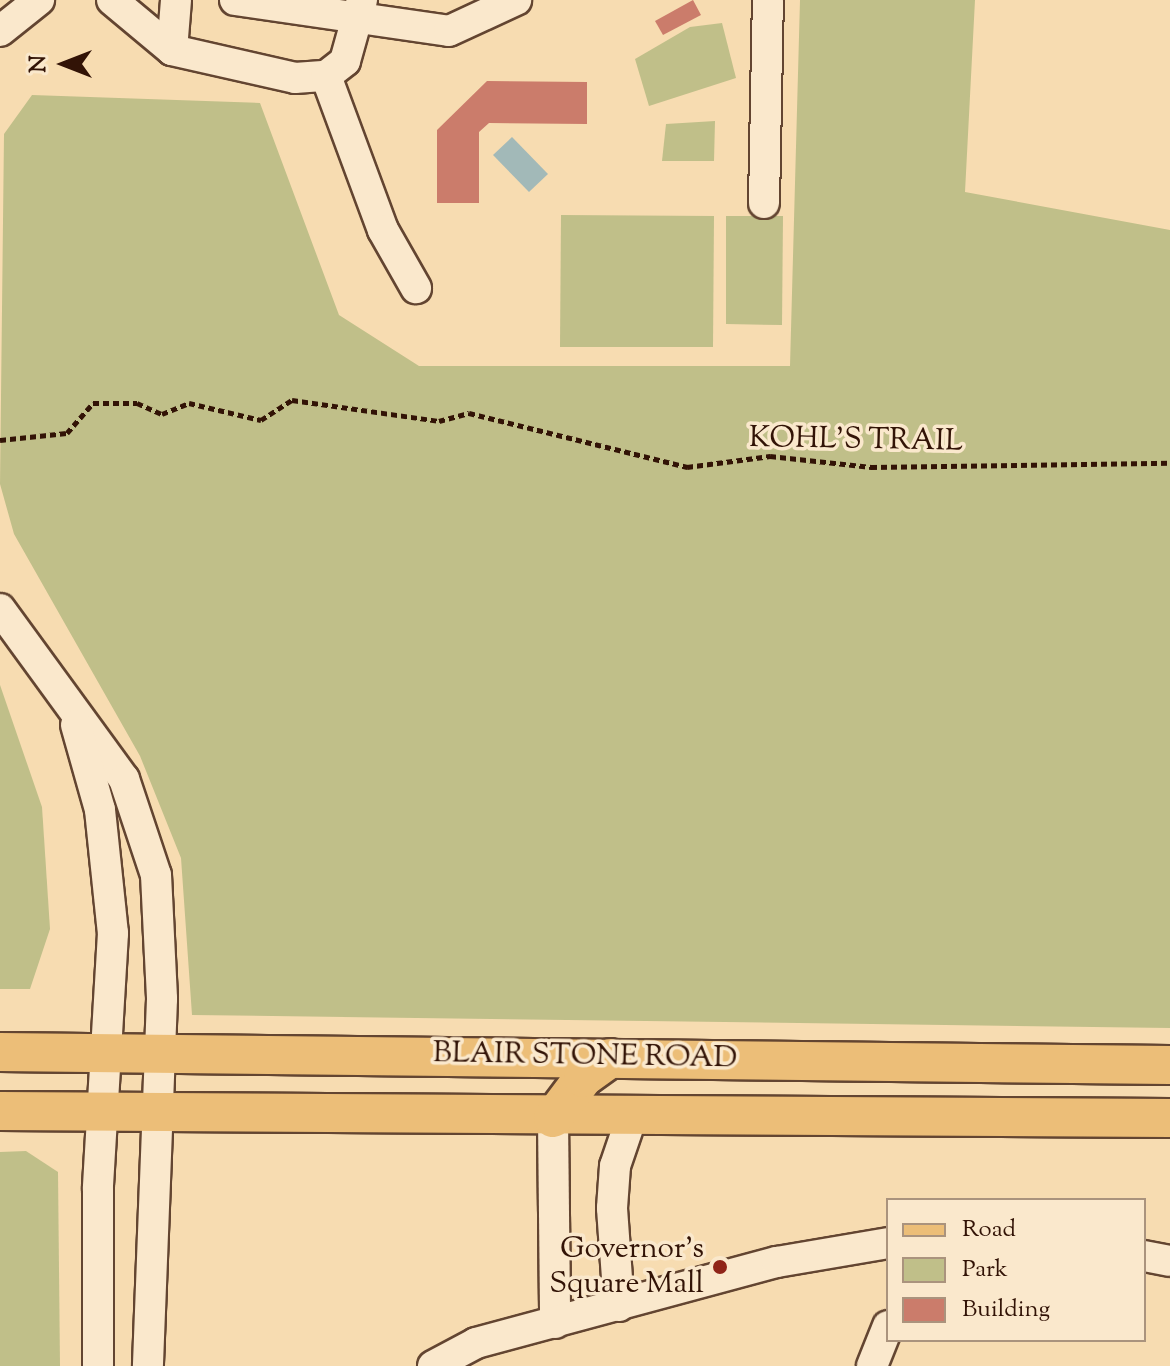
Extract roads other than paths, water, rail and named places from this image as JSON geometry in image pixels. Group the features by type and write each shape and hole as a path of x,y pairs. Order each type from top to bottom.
{"main road":[{"name":"BLAIR STONE ROAD","path":"0,1052 161,1051 1170,1065"},
{"path":"553,1118 583,1078 611,1058"},
{"name":"BLAIR STONE ROAD","path":"0,1111 631,1119 1170,1118"}],"street":[{"path":"0,31 39,0"},
{"path":"112,0 172,50 295,78 326,76 345,61 360,10"},
{"path":"172,50 176,0"},
{"path":"235,0 360,10 449,31 516,0"},
{"path":"764,203 768,0"},
{"path":"326,76 383,230 416,288"},
{"path":"0,609 63,697 103,743 144,825 163,931 148,1366"},
{"path":"63,697 85,742 100,810 113,933 101,1112 98,1366"},
{"path":"553,1118 555,1323"},
{"path":"619,1306 612,1208 631,1119"},
{"path":"433,1366 476,1343 777,1262 886,1243"},
{"path":"1146,1256 1170,1261"},
{"path":"872,1366 886,1331"}],"water":[{"path":"512,137 548,174 529,192 493,155"}],"place":[{"name":"Governor's Square Mall","path":"720,1267"}]}
